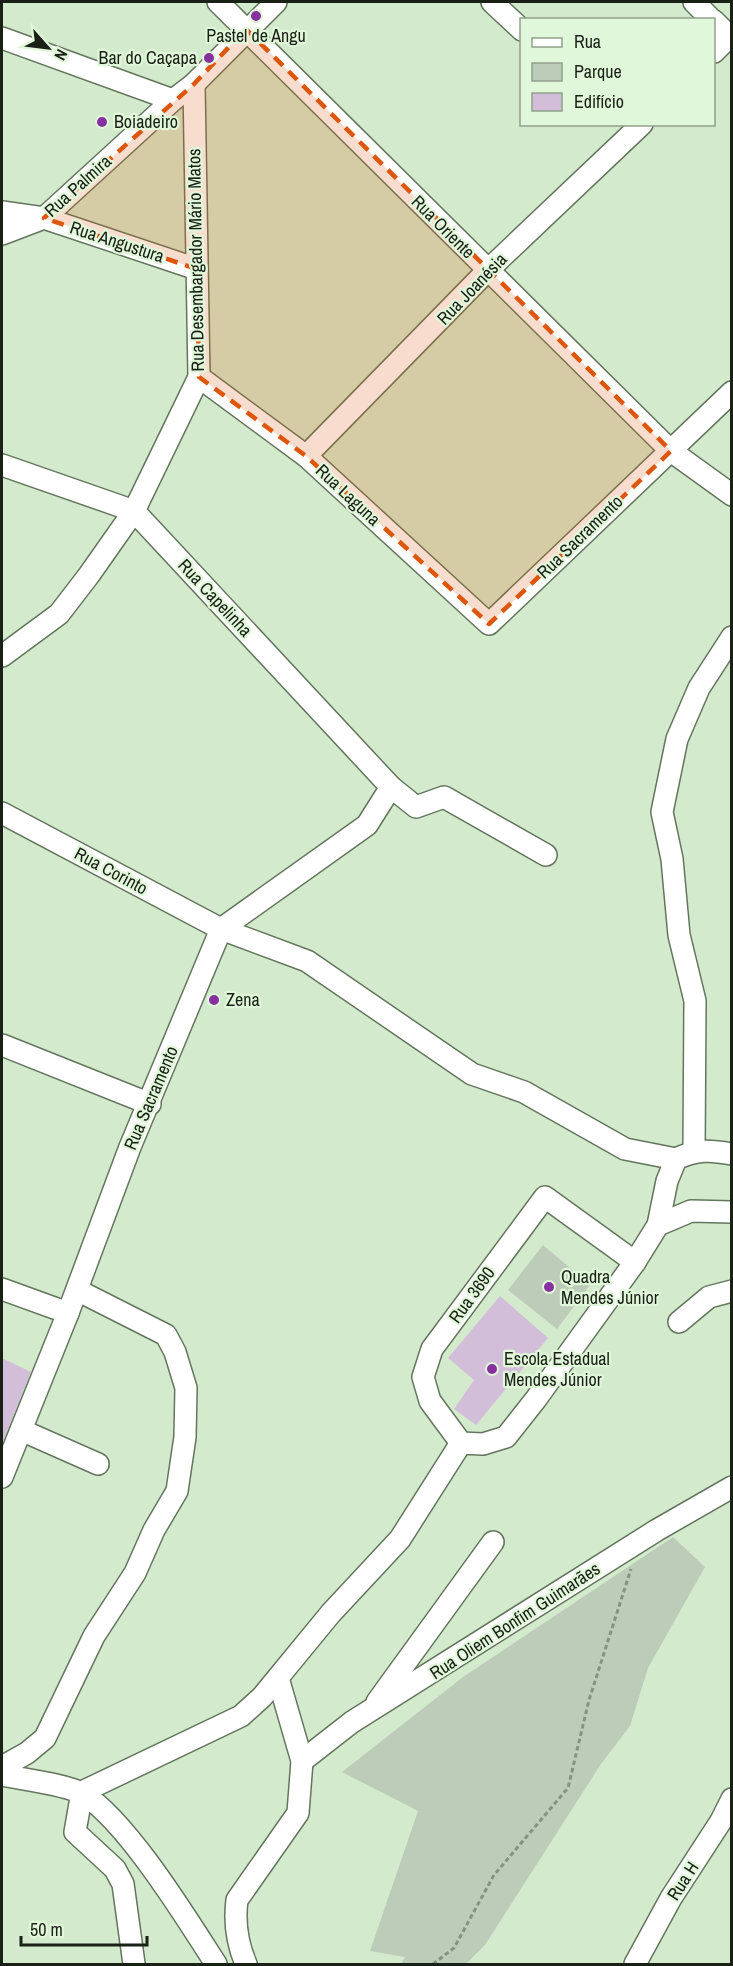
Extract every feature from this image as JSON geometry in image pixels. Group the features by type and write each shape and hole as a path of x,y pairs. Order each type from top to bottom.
{"street":[{"name":"Rua Oriente","path":"218,2 487,272 671,451 732,495"},
{"name":"Rua Palmira","path":"2,234 44,218 173,100 194,84 246,29 276,2"},
{"path":"492,2 520,28"},
{"path":"694,2 711,18"},
{"path":"715,22 731,36 715,51"},
{"path":"2,38 173,100"},
{"name":"Rua Desembargador Mário Matos","path":"2,656 59,614 134,511 199,377 194,84"},
{"name":"Rua Joanésia","path":"306,456 630,129"},
{"name":"Rua Angustura","path":"2,212 44,218 197,269"},
{"name":"Rua Laguna","path":"199,377 306,456 489,624"},
{"name":"Rua Sacramento","path":"489,624 732,392"},
{"name":"Rua Capelinha","path":"2,465 134,511 391,787 416,807 444,797 546,855"},
{"path":"82,1792 241,1716 279,1678 331,1613 400,1539 461,1443 483,1444 506,1437 635,1262 658,1225 667,1181 685,1155 695,1001 679,935 672,859 662,812 677,739 699,688 732,637"},
{"path":"221,929 367,825 391,787"},
{"name":"Rua Corinto","path":"2,813 221,929 307,961 472,1074 524,1092 625,1149 685,1155 707,1149 732,1154"},
{"name":"Rua Sacramento","path":"2,1477 77,1290 130,1147 150,1104 221,929"},
{"path":"2,1045 150,1104"},
{"name":"Rua 3690","path":"461,1443 429,1401 423,1377 432,1349 544,1197 635,1262"},
{"path":"658,1225 691,1211 732,1212"},
{"path":"2,1289 68,1313"},
{"path":"2,1767 27,1753 45,1738 94,1636 135,1573 154,1530 177,1491 185,1437 186,1388 176,1352 166,1335 77,1290"},
{"path":"679,1322 709,1297 732,1291"},
{"path":"21,1430 98,1464"},
{"name":"Rua Oliem Bonfim Guimarães","path":"302,1761 372,1710 439,1670 640,1541 732,1487"},
{"path":"372,1710 493,1542"},
{"path":"246,1965 238,1944 235,1914 237,1900 297,1813 302,1761 279,1678"},
{"path":"2,1775 82,1792 113,1821 150,1866 216,1965"},
{"path":"82,1792 75,1832 115,1869 123,1884 134,1965"},
{"name":"Rua H","path":"635,1965 671,1898 721,1821 732,1799"}],"path":[{"path":"433,1965 454,1948 494,1875 568,1788 589,1700 640,1541"}],"highlighted area":[{"path":"246,29 671,451 489,624 306,456 199,377 197,269 44,218 194,84"}],"green space":[{"name":"Quadra Mendes Júnior","path":"543,1245 590,1285 557,1329 508,1290"},
{"path":"673,1537 705,1567 648,1668 630,1726 601,1764 485,1945 466,1964 401,1964 405,1957 370,1951 418,1811 342,1772 463,1677"}],"building":[{"name":"Escola Estadual Mendes Júnior","path":"500,1296 548,1338 476,1425 454,1409 474,1380 448,1358"},
{"path":"2,1358 31,1372 2,1444"}],"place":[{"name":"Pastel de Angu","path":"256,16"},
{"name":"Bar do Caçapa","path":"209,58"},
{"name":"Boiadeiro","path":"102,122"},
{"name":"Zena","path":"214,1000"},
{"name":"Quadra Mendes Júnior","path":"549,1287"},
{"name":"Escola Estadual Mendes Júnior","path":"492,1369"}]}
